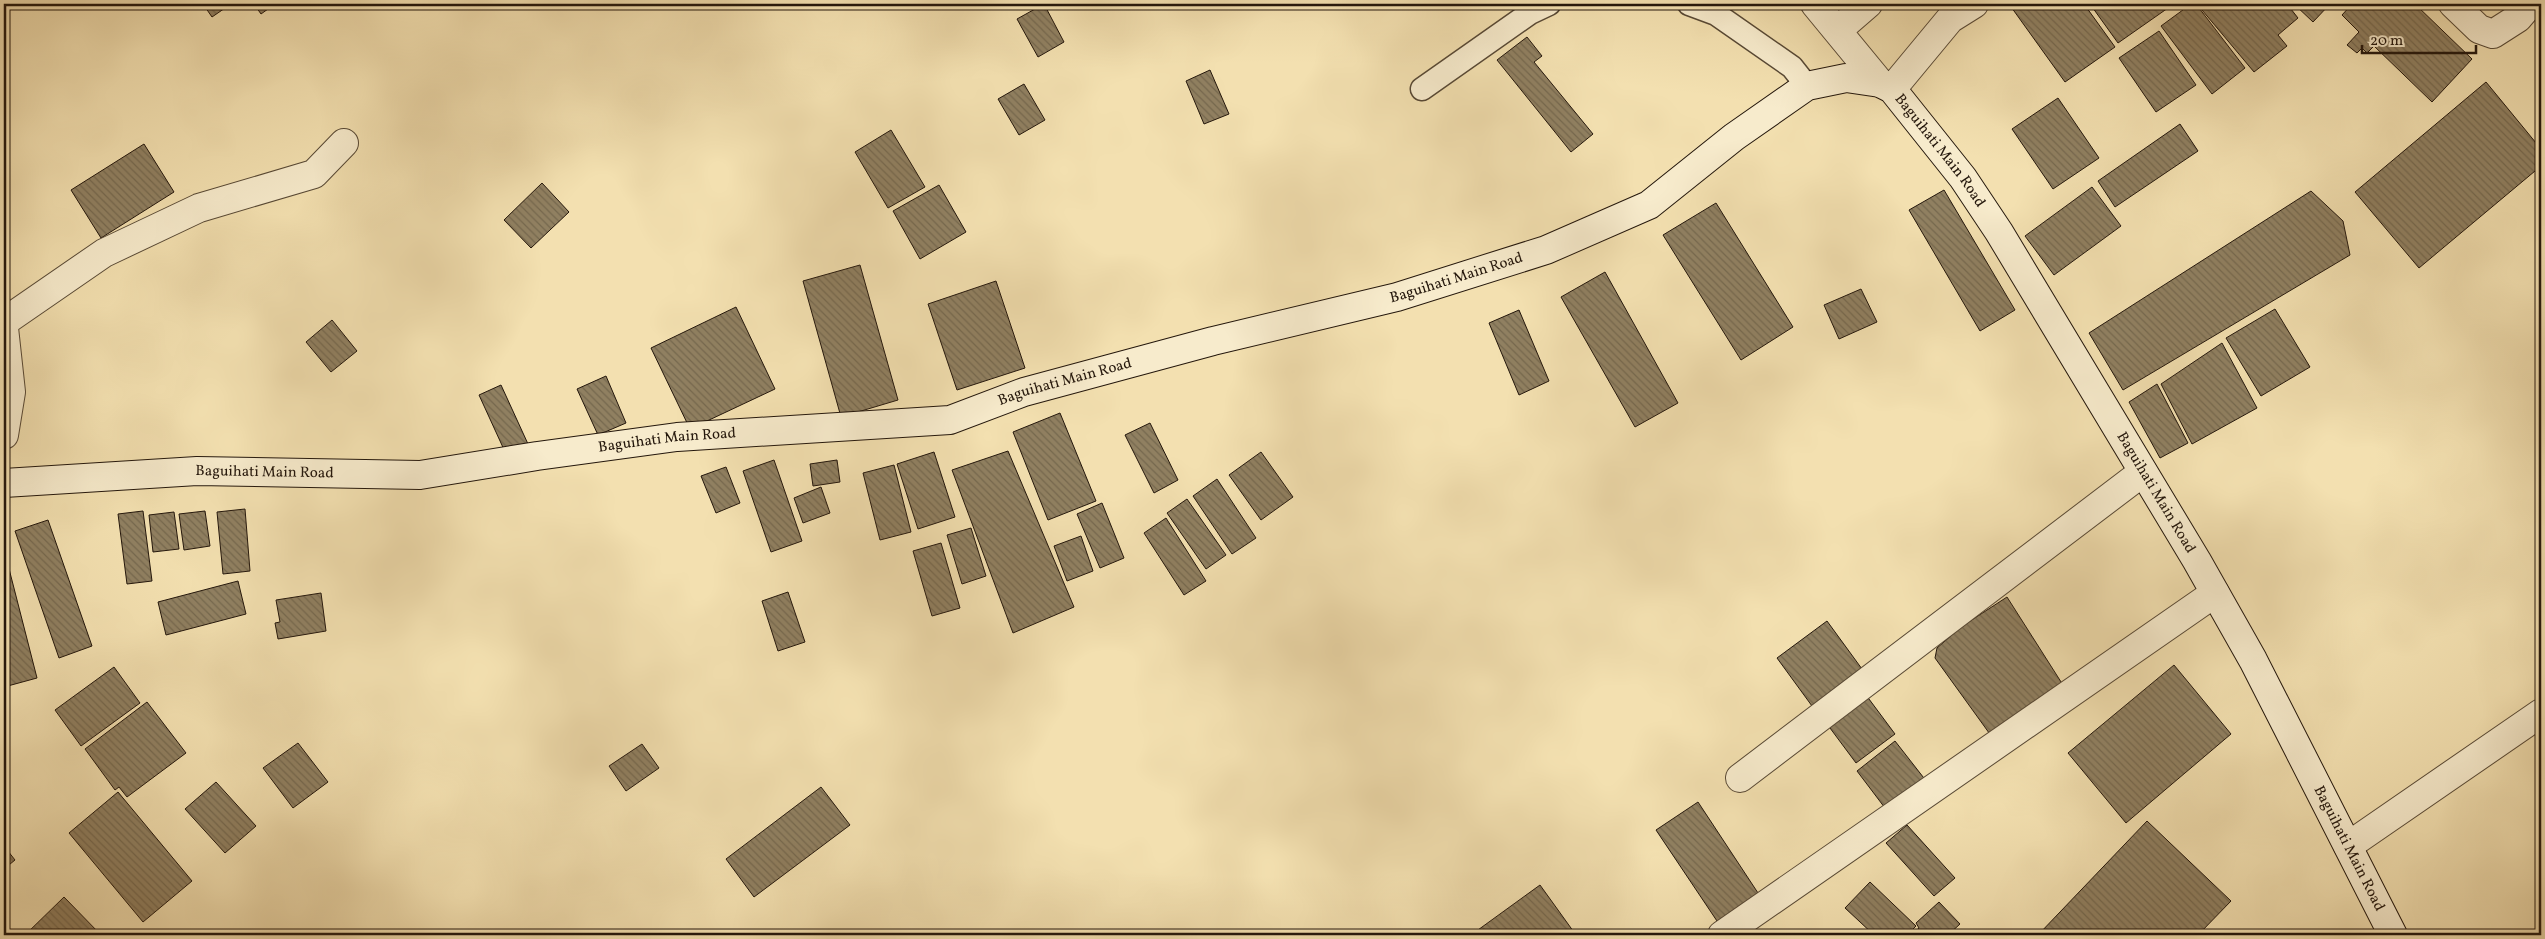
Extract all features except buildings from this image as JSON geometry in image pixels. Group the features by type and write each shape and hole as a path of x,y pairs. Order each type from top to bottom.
{"street":[{"path":"1815,4 1886,86 1950,19 1974,4"},
{"path":"1838,30 1868,4"},
{"path":"2453,4 2479,29 2494,34 2518,18 2530,4"},
{"name":"Baguihati Main Road","path":"4,483 197,471 420,475 537,456 677,437 950,420 1024,392 1213,341 1397,297 1546,250 1649,205 1734,137 1807,86 1846,78 1886,86 1963,178 1994,224 2216,593 2393,935"},
{"path":"4,322 104,253 199,208 314,174 344,143"},
{"path":"4,328 11,392 4,435"},
{"path":"1740,778 2143,472"},
{"path":"1722,935 2216,593"},
{"path":"2348,846 2541,713"}],"lane":[{"path":"1422,89 1530,13 1549,4"},
{"path":"1689,4 1716,14 1792,67 1807,86"}]}
